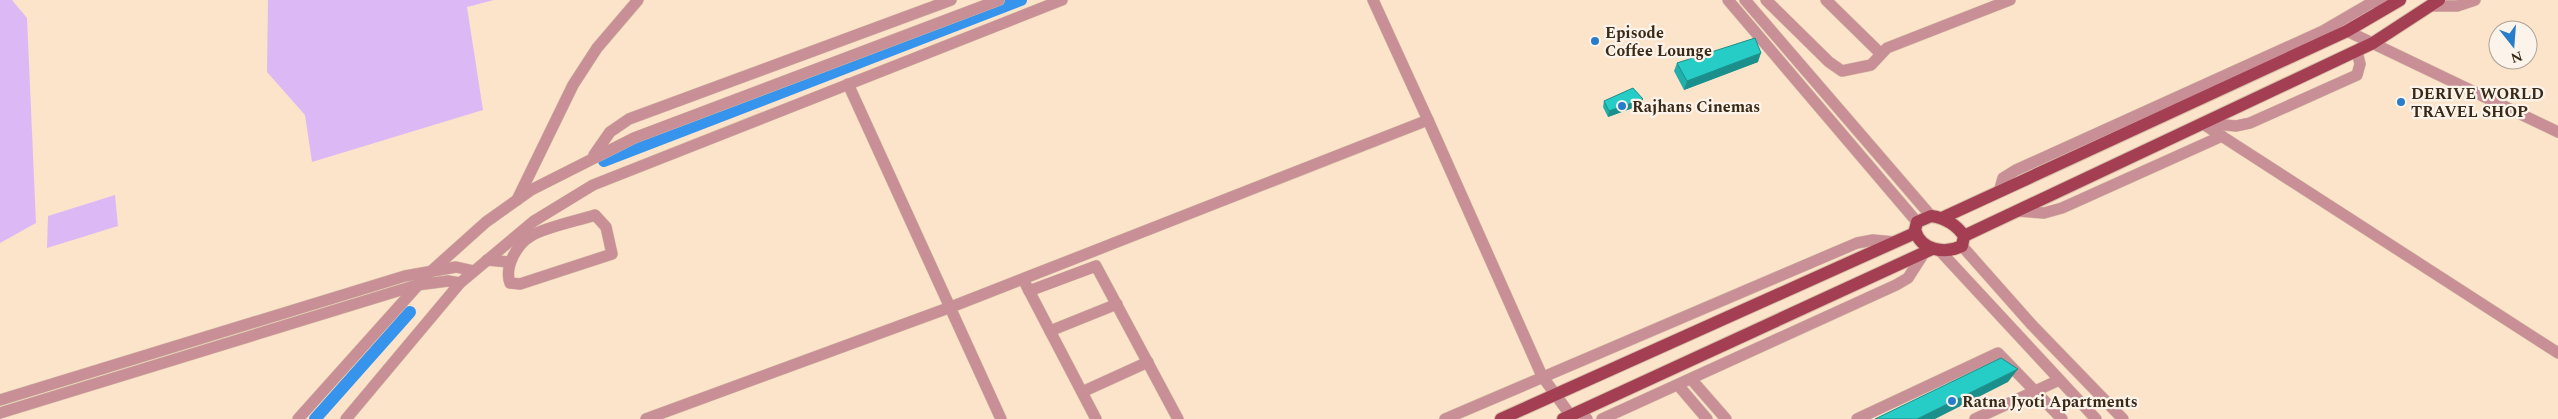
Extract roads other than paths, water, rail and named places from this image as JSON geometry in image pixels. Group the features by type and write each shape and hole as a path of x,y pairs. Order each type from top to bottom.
{"main road":[{"path":"1502,419 1894,242 1936,217 1999,192 2347,31 2400,0"},
{"path":"1576,416 1932,251 1949,252 1963,241 2017,211 2373,43 2434,3"},
{"path":"1936,217 1956,225 1963,241"},
{"path":"1916,228 1919,239 1932,251"}],"street":[{"path":"517,200 573,85 597,48 638,0"},
{"path":"594,156 610,132 629,119 950,0"},
{"path":"298,419 417,285 475,232 517,200 594,156 634,138 999,0"},
{"path":"346,419 460,283 534,221 593,185 1062,0"},
{"path":"1373,0 1542,376 1555,395 1576,416"},
{"path":"1728,0 1916,228"},
{"path":"1745,0 1936,217"},
{"path":"1766,0 1829,62 1842,71 1871,65 1880,53 1930,30 2010,0"},
{"path":"1826,0 1880,53"},
{"path":"1999,192 2003,178 2016,170 2318,34 2371,3 2390,0"},
{"path":"2434,3 2457,6 2475,0"},
{"path":"1764,22 1782,16"},
{"path":"1775,35 1797,30"},
{"path":"2347,31 2558,132"},
{"path":"2204,123 2236,126 2250,123 2357,75 2360,64 2357,51"},
{"path":"848,84 1001,419"},
{"path":"646,419 951,307 1428,120"},
{"path":"2204,123 2558,353"},
{"path":"2017,211 2044,213 2062,208 2222,136"},
{"path":"596,215 601,219 609,234 612,254 608,257 520,284 510,283 507,275 509,262 530,236 567,222 596,215"},
{"path":"1445,419 1857,243 1874,240 1894,242"},
{"path":"1963,241 2032,325 2123,419"},
{"path":"1602,419 1903,282 1932,251 2096,419"},
{"path":"488,260 509,262"},
{"path":"1029,291 1096,266 1178,419"},
{"path":"0,400 405,276 456,268 474,271"},
{"path":"1023,279 1096,419"},
{"path":"0,413 417,285 448,281 460,283"},
{"path":"1050,331 1117,304"},
{"path":"1858,419 1998,353 2062,419"},
{"path":"1082,392 1148,362"},
{"path":"1691,379 1726,419"},
{"path":"1975,419 2059,380"},
{"path":"1678,385 1700,417"}],"waterway":[{"path":"604,161 1021,0"},
{"path":"315,419 410,312"}],"place":[{"name":"Episode Coffee Lounge","path":"1595,41"},
{"name":"DERIVE WORLD TRAVEL SHOP","path":"2401,102"},
{"name":"Rajhans Cinemas","path":"1622,106"},
{"name":"Ratna Jyoti Apartments","path":"1952,401"}]}
